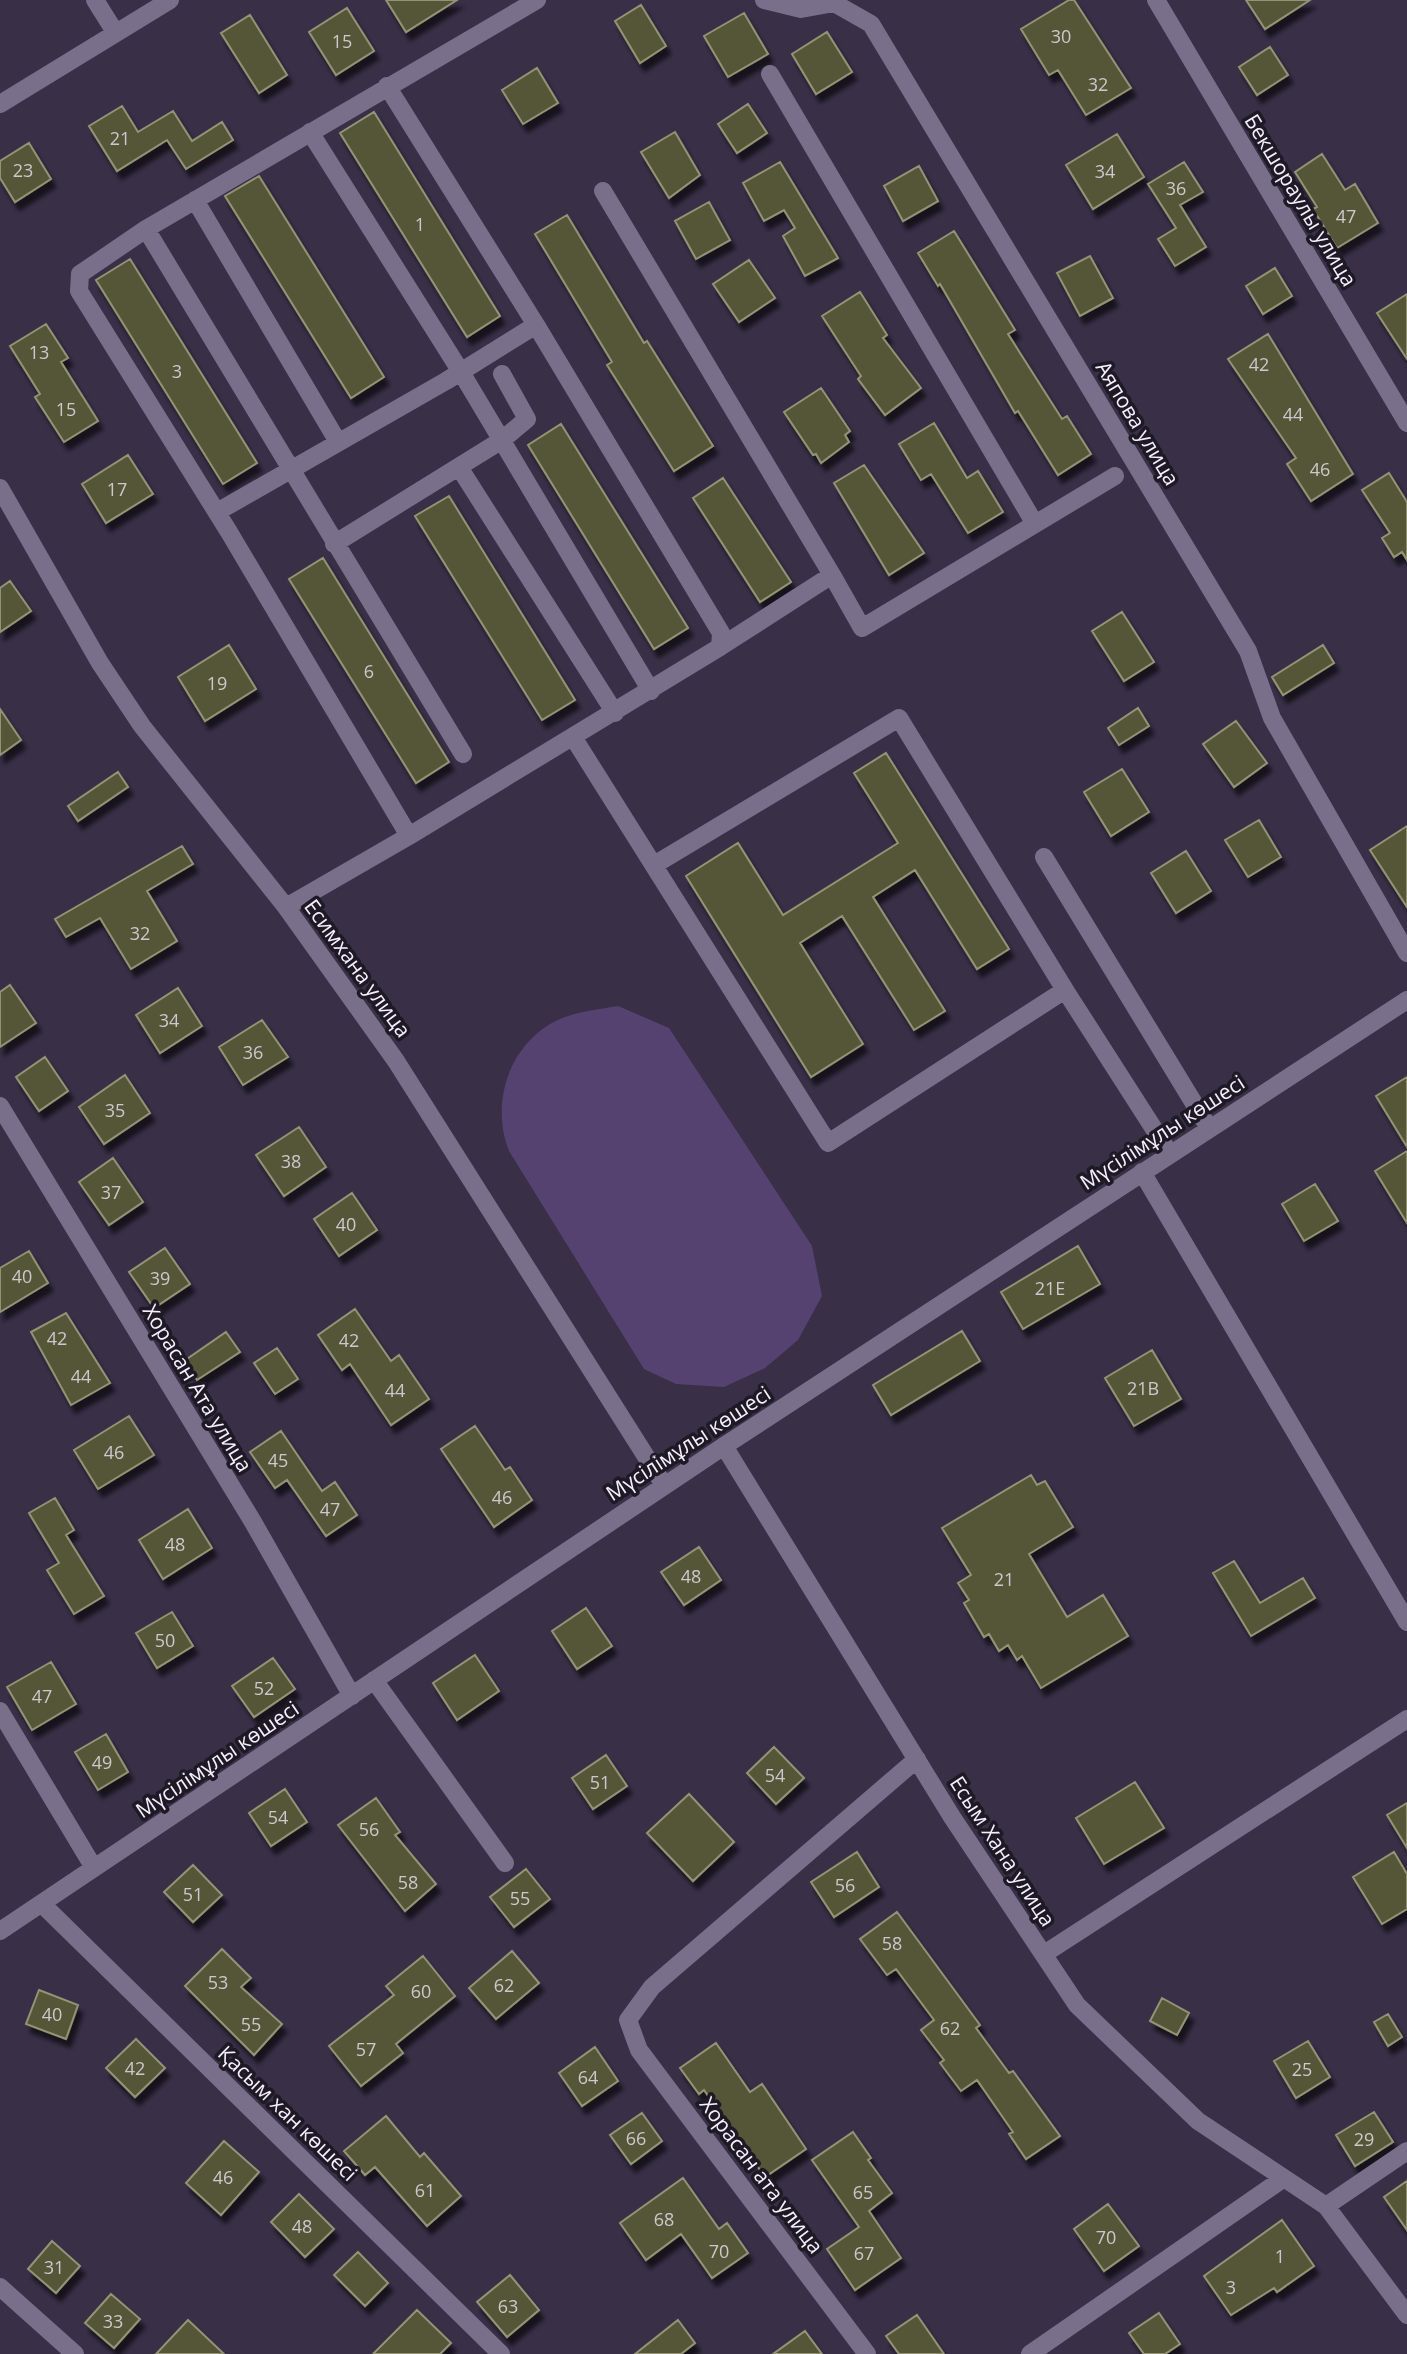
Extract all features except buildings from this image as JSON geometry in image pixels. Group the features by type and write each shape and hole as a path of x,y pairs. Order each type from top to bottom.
{"street":[{"path":"95,0 116,32"},
{"path":"0,104 170,0"},
{"path":"409,836 217,512 79,291 80,274 146,229 537,0"},
{"name":"Аяпова улица","path":"764,0 801,9 834,3 871,24 1248,651 1272,718 1407,953"},
{"name":"Бекшораулы улица","path":"1156,0 1407,423"},
{"path":"770,74 1035,524"},
{"path":"387,86 536,325 721,633 720,647"},
{"path":"310,132 461,372 651,691"},
{"path":"603,191 862,628 1115,475"},
{"path":"195,200 338,442"},
{"path":"146,229 289,470 463,754"},
{"path":"217,512 461,372 536,325"},
{"path":"334,544 502,440 527,419 502,374"},
{"path":"459,467 615,713"},
{"name":"Есимхана улица","path":"0,488 93,652 142,726 286,907 396,1061 664,1485"},
{"path":"286,907 615,713 832,575"},
{"path":"654,866 900,718 1065,990 1170,1154"},
{"path":"573,737 828,1143 1065,990"},
{"path":"1044,856 1209,1128"},
{"name":"Мүсілімұлы көшесі","path":"0,1931 664,1485 1407,1000"},
{"name":"Хорасан Ата улица","path":"0,1106 253,1522 352,1696"},
{"path":"1142,1172 1407,1622"},
{"name":"Есым Хана улица","path":"724,1446 917,1759 1077,2005 1198,2121 1326,2206 1407,2315"},
{"path":"374,1680 505,1863"},
{"path":"0,1711 94,1868"},
{"path":"1044,1955 1407,1719"},
{"name":"Хорасан ата улица","path":"867,2354 639,2050 628,2020 652,1987 917,1759"},
{"name":"Қасым хан көшесі","path":"43,1903 501,2354"},
{"path":"1326,2206 1407,2151"},
{"path":"1030,2354 1284,2178"},
{"path":"0,2287 75,2354"}],"shaded area":[{"path":"618,1006 669,1028 812,1246 822,1296 798,1340 765,1368 724,1387 676,1384 644,1369 509,1151 503,1132 504,1092 509,1073 518,1055 531,1039 546,1026 565,1017"}]}
